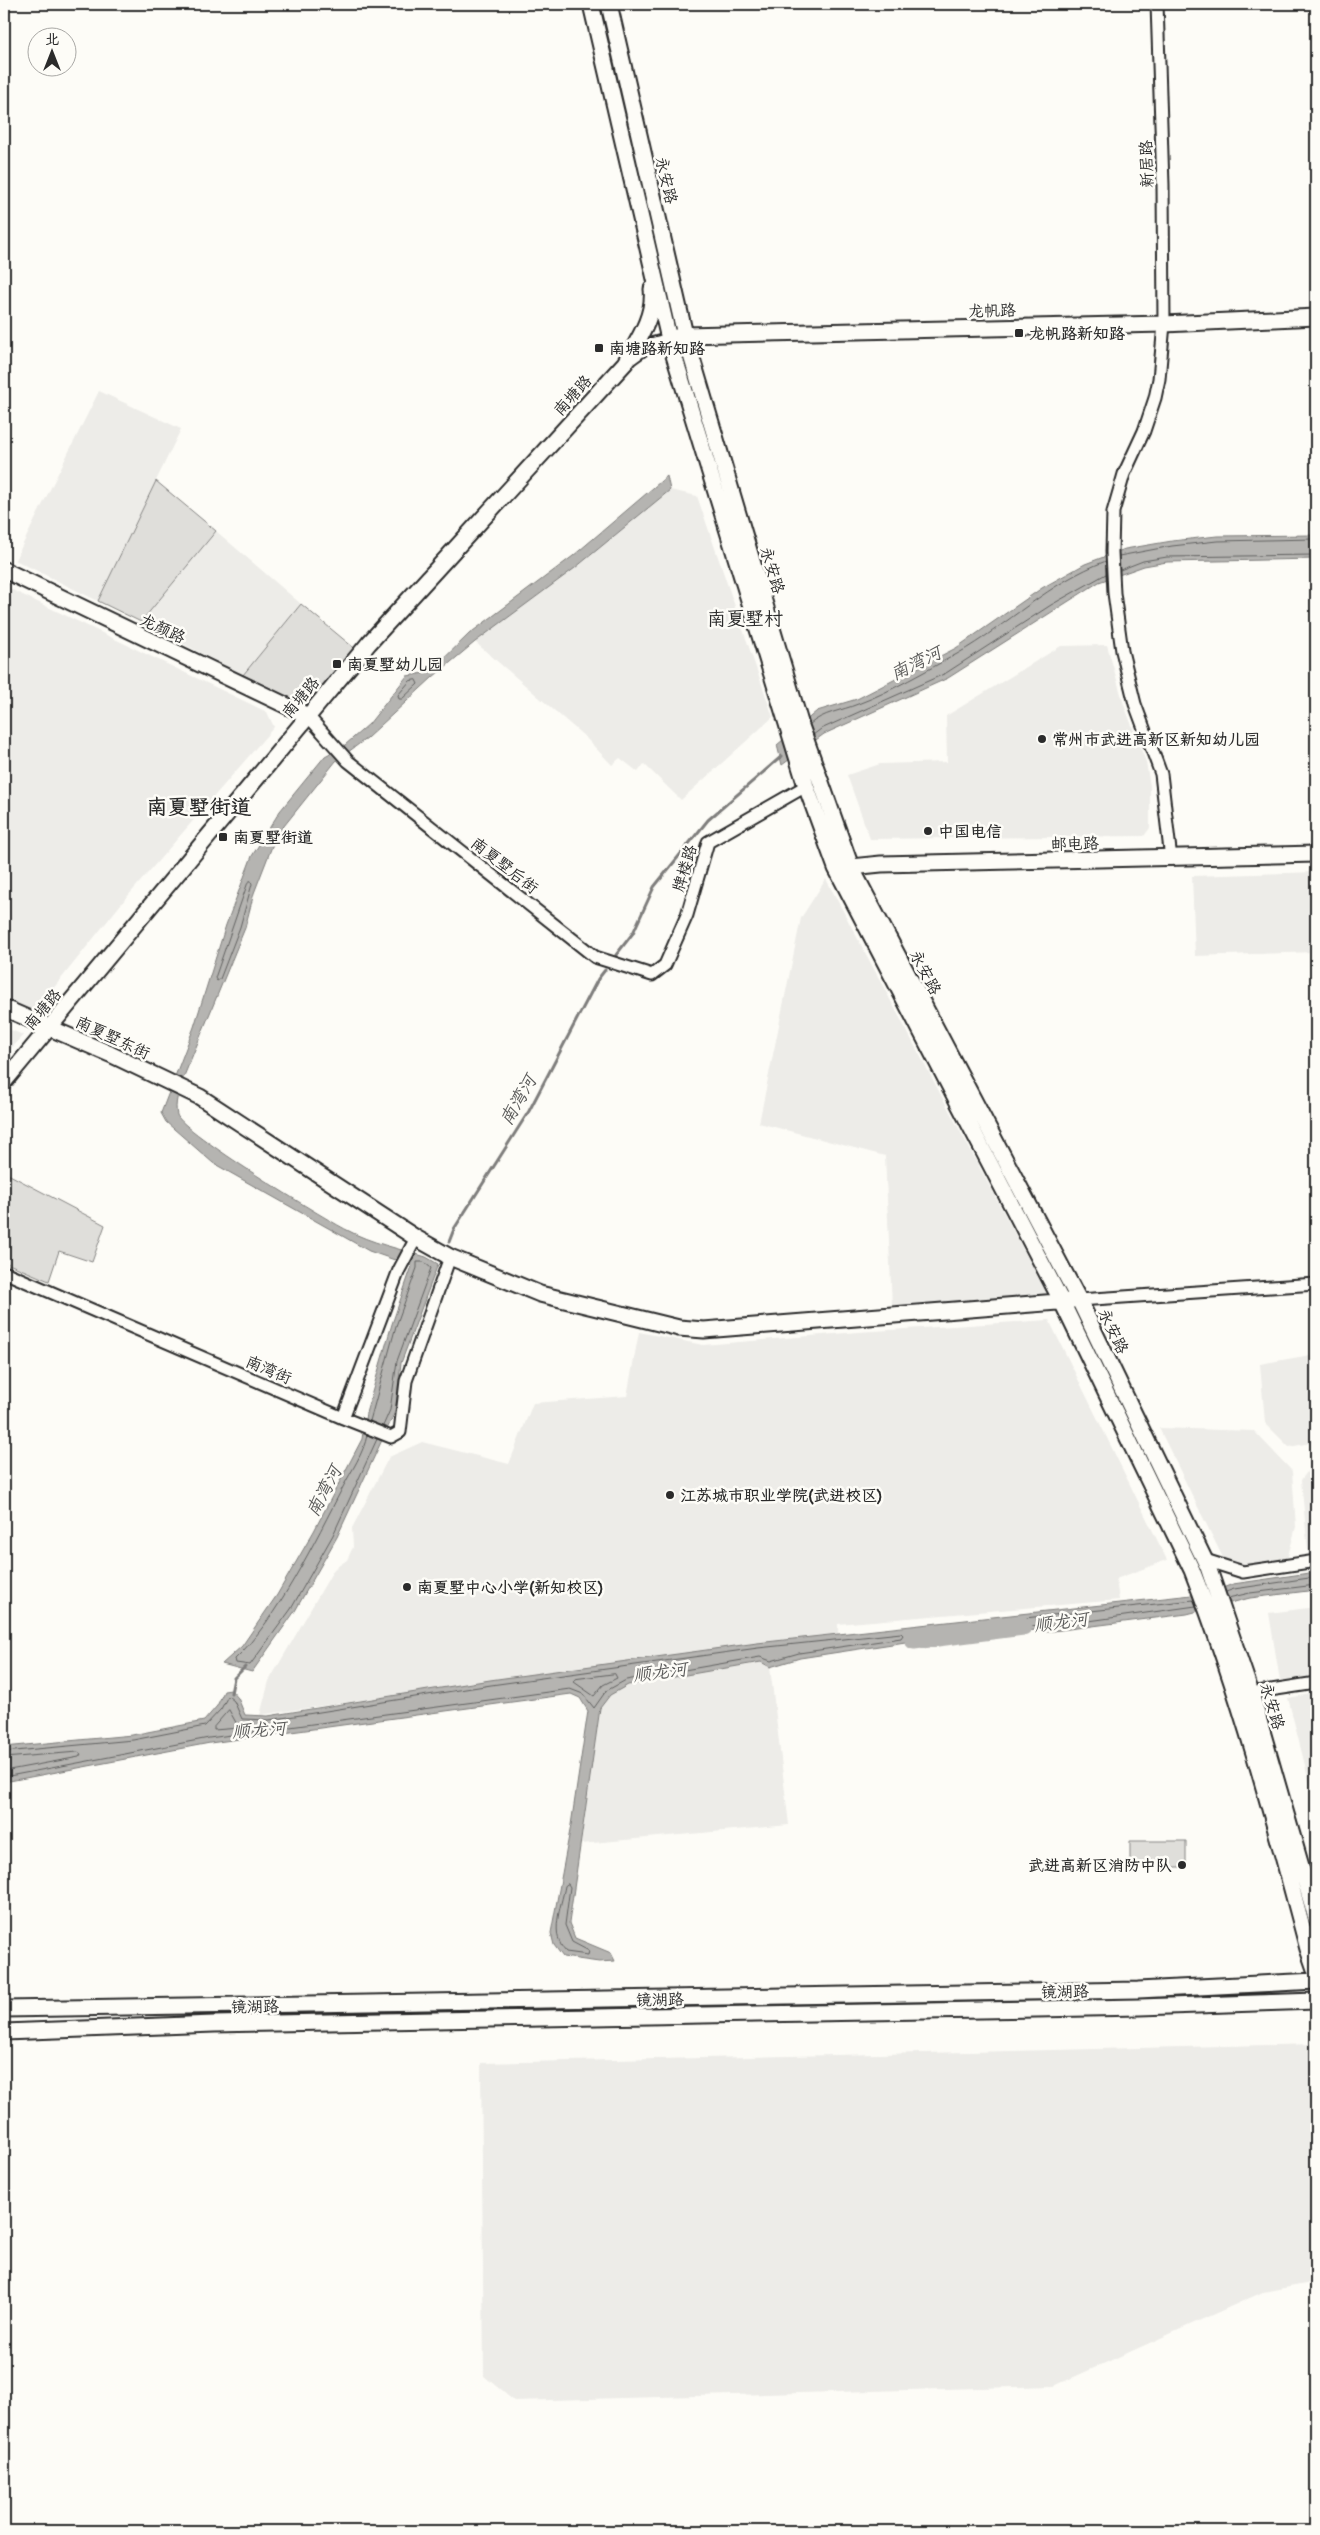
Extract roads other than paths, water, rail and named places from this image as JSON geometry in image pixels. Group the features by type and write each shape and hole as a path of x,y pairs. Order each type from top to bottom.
{"street":[{"name":"永安路","path":"591,4 669,339 843,868 1079,1300 1206,1563 1225,1612 1251,1694 1316,1918"},
{"name":"永安路","path":"609,4 685,335 797,730"},
{"name":"新居路","path":"1157,4 1163,185 1164,324 1159,379 1155,398 1144,431 1124,474 1113,512 1112,552 1114,593 1122,652 1135,704 1161,774 1171,859"},
{"path":"625,363 643,332 653,300 651,263"},
{"name":"龙帆路","path":"669,339 685,335 1164,324 1316,317"},
{"name":"南塘路","path":"4,1082 369,644 625,363 651,344 669,339"},
{"name":"龙颜路","path":"4,570 308,716"},
{"name":"南夏墅后街","path":"308,716 348,761 595,957 652,975"},
{"name":"永安路","path":"808,764 806,786 843,868 1062,1302 1192,1570 1209,1615 1268,1798 1308,1949 1316,1972"},
{"name":"牌楼路","path":"652,975 665,965 687,915 708,842 806,786"},
{"name":"邮电路","path":"843,868 881,864 1171,859 1316,854"},
{"name":"南夏墅东街","path":"4,1008 50,1027 200,1097 414,1242 540,1294 679,1328 704,1330 1079,1300"},
{"path":"343,1418 399,1270 414,1242"},
{"name":"南湾街","path":"4,1272 391,1437 400,1432 406,1381 450,1257"},
{"path":"1079,1300 1316,1284"},
{"path":"1206,1563 1243,1572 1316,1561"},
{"path":"1251,1694 1316,1683"},
{"name":"镜湖路","path":"4,2009 1138,1990 1316,1981"},
{"name":"镜湖路","path":"4,2032 224,2024 1140,2008 1316,2001"}],"water":[{"path":"667,476 670,490 575,568 475,642 433,677 367,738 336,761 276,836 254,893 245,928 182,1081 176,1102 177,1115 185,1124 227,1156 284,1193 356,1235 426,1257 438,1264 401,1363 395,1412 337,1537 295,1611 252,1672 222,1664 242,1646 277,1595 314,1531 362,1439 366,1413 392,1324 412,1266 369,1251 213,1163 166,1122 161,1113 194,1027 226,925 252,856 280,811 325,756 345,745 369,724 407,676 430,672 469,634 573,556"},
{"path":"1316,535 1316,559 1167,562 1144,566 1099,582 948,678 824,734 782,765 777,745 817,711 857,699 956,648 1042,588 1085,564 1125,549 1172,541 1217,536"},
{"path":"1316,1572 1316,1590 1250,1598 1187,1614 1053,1631 991,1629 800,1658 770,1667 761,1662 628,1685 610,1695 600,1708 569,1923 575,1938 611,1953 615,1961 599,1962 563,1957 554,1945 551,1933 571,1825 588,1711 580,1698 571,1694 210,1743 4,1782 4,1747 132,1735 204,1721 217,1706 224,1691 231,1690 238,1698 245,1715 268,1716 490,1680 757,1643 1210,1593 1233,1584"}],"waterway":[{"name":"南湾河","path":"616,955 633,933 654,887 708,820 782,756"},
{"name":"南湾河","path":"449,1242 454,1229 529,1111 598,979 605,970"},
{"name":"顺龙河","path":"914,1640 1023,1626"},
{"name":"南湾河","path":"231,1693 234,1678 245,1667"}],"place":[{"name":"龙帆路新知路","path":"1019,333"},
{"name":"南塘路新知路","path":"599,348"},
{"name":"南夏墅幼儿园","path":"337,664"},
{"name":"常州市武进高新区新知幼儿园","path":"1042,739"},
{"name":"中国电信","path":"928,831"},
{"name":"南夏墅街道","path":"223,837"},
{"name":"江苏城市职业学院(武进校区)","path":"670,1495"},
{"name":"南夏墅中心小学(新知校区)","path":"407,1587"},
{"name":"武进高新区消防中队","path":"1182,1865"}],"district":[{"name":"南夏墅村","path":"745,618"},
{"name":"南夏墅街道","path":"199,807"}]}
